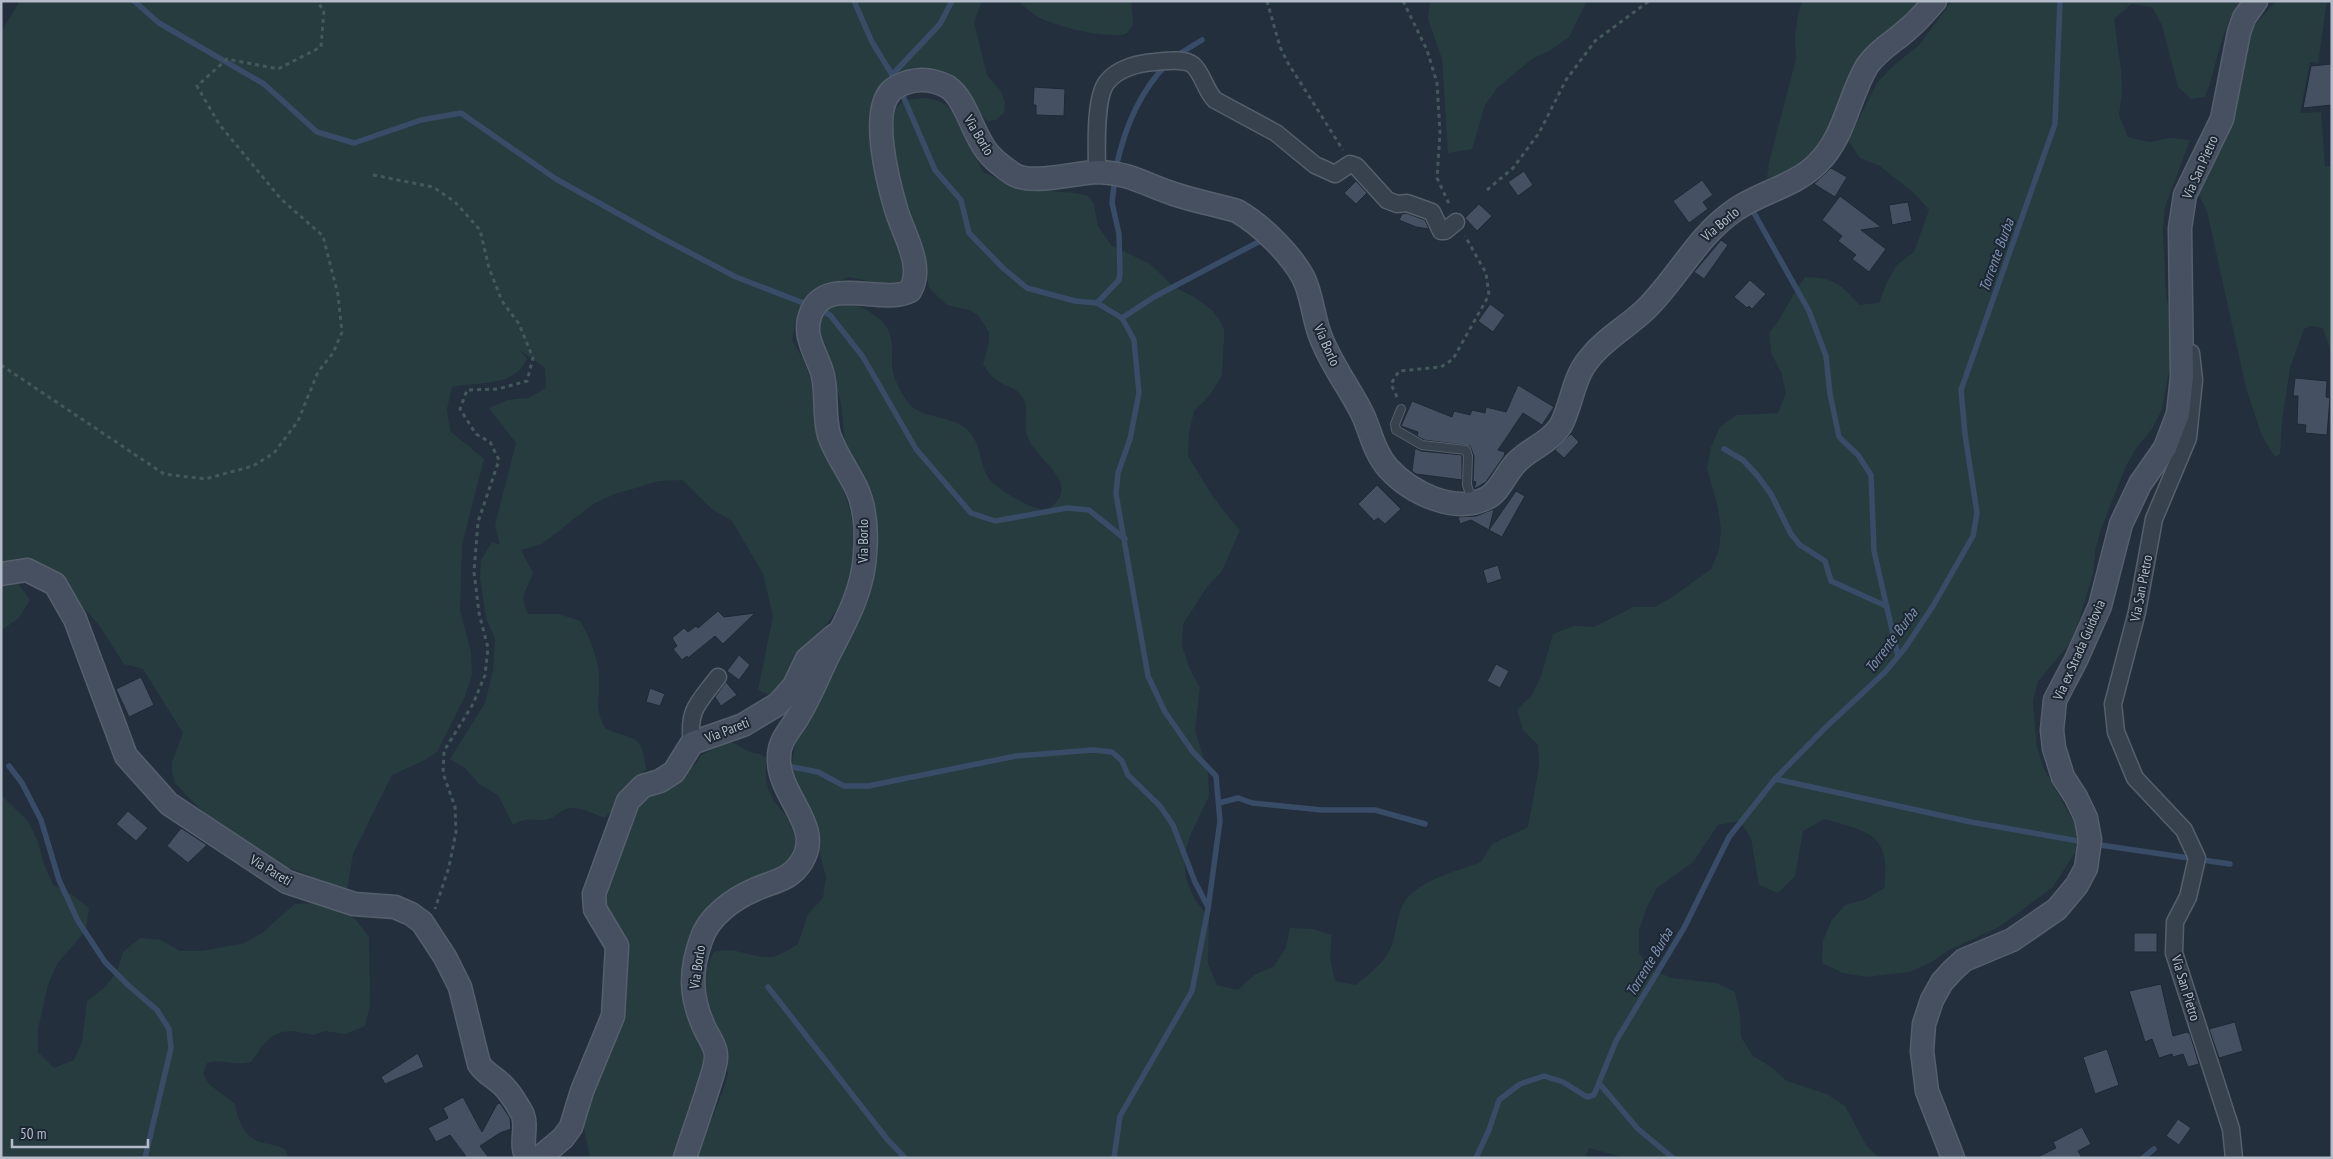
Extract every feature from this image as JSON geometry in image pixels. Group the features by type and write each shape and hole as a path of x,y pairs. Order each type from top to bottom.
{"street":[{"name":"Via Borlo","path":"685,1158 716,1057 692,993 694,965 700,941 705,928 730,905 756,888 788,877 804,859 809,838 807,826 784,785 778,759 781,743 799,717 859,593 865,557 866,522 857,489 829,434 822,373 809,338 808,324 810,313 817,303 827,297 849,292 894,297 910,292 915,284 916,266 896,208 885,160 882,129 885,101 891,91 900,85 924,80 935,81 952,90 989,154 1015,175 1039,178 1097,172 1130,176 1174,194 1237,211 1268,234 1304,279 1320,335 1362,415 1382,461 1408,487 1418,494 1444,501 1472,502 1490,496 1498,489 1514,464 1554,433 1560,425 1579,376 1587,361 1598,348 1647,308 1703,237 1738,208 1792,182 1816,166 1830,149 1842,129 1869,64 1880,52 1910,28 1935,1"},
{"name":"Via San Pietro","path":"2234,1158 2231,1129 2174,953 2175,922 2188,897 2197,858 2184,830 2136,778 2116,732 2113,704 2137,612 2154,519 2188,438 2194,380 2190,333 2180,307 2180,228 2185,195 2222,119 2239,32 2244,18 2256,1"},
{"path":"1097,172 1098,119 1102,93 1107,81 1119,72 1134,66 1163,61 1186,62 1191,64 1198,73 1209,94 1215,100 1276,133 1315,165 1335,174 1350,164 1360,170 1387,200 1397,204 1407,203 1432,212 1441,231 1445,231 1456,222"},
{"name":"Via ex Strada Guidovia","path":"1953,1158 1927,1091 1922,1051 1924,1024 1932,1000 1942,982 1953,970 1964,960 2012,940 2058,909 2077,885 2086,868 2090,840 2086,818 2076,797 2063,777 2054,748 2052,730 2055,700 2076,660 2100,606 2121,524 2140,484 2165,448 2178,414 2182,377 2180,307"},
{"name":"Via Pareti","path":"1,574 27,570 54,584 75,619 126,756 169,804 287,882 354,904 395,908 411,914 422,922 445,957 460,987 479,1064 484,1072 501,1082 522,1113 526,1125 524,1147 528,1158"},
{"name":"Via Pareti","path":"539,1158 563,1138 571,1127 582,1090 613,1016 617,946 595,909 594,894 628,801 643,786 660,781 674,772 692,743 743,726 778,704 794,686 807,659 841,629"},
{"path":"692,743 690,730 692,713 718,677"}],"lane":[{"path":"1401,409 1395,424 1396,430 1422,445 1466,450 1468,456 1467,485 1472,502"}],"path":[{"path":"1,365 164,474 205,479 253,466 274,453 298,421 318,372 333,353 342,332 338,295 322,236 281,199 219,124 197,86 227,59 278,68 320,48 324,10 316,1"},
{"path":"1267,1 1280,47 1288,63 1350,164"},
{"path":"1401,409 1391,384 1396,374 1403,369 1440,367 1453,359 1459,352 1489,295 1486,273 1456,222 1438,178 1440,133 1437,83 1428,50 1403,1"},
{"path":"1487,190 1513,168 1534,140 1566,80 1595,41 1649,1"},
{"path":"373,175 433,187 455,202 480,230 489,268 502,301 519,324 532,358 527,380 498,389 467,390 460,409 476,434 490,442 499,460 478,522 474,572 479,613 488,648 485,675 473,704 444,751 443,773 455,807 456,832 449,867 436,908 422,922"}],"green space":[{"path":"20,1 982,1 974,22 987,75 1001,91 1005,102 1004,113 996,120 986,121 961,83 941,72 912,68 894,77 882,87 908,268 902,281 882,284 849,277 810,295 796,319 792,340 803,359 811,380 820,443 837,469 858,536 844,599 824,628 799,654 783,686 769,695 758,690 773,616 763,574 732,521 713,510 682,480 659,481 615,494 593,504 542,544 521,550 533,573 524,593 524,602 528,614 559,614 580,621 589,638 598,666 598,707 601,720 605,728 630,737 639,743 642,748 646,769 640,776 623,788 613,808 604,818 572,808 562,811 552,818 525,820 513,825 498,795 479,784 465,768 450,759 485,703 493,671 495,639 486,618 480,578 481,560 492,542 500,545 495,525 516,443 489,408 508,400 528,398 546,388 545,368 518,349 527,358 521,368 514,374 495,382 452,387 447,409 450,431 484,459 462,545 460,610 471,653 472,675 465,696 437,752 425,760 392,775 353,854 347,890 269,860 236,839 197,806 175,783 172,772 172,762 183,733 143,669 124,664 99,625 50,571 1,564 1,32"},
{"path":"1020,1 1131,1 1133,25 1126,34 1095,34 1040,18 1021,4"},
{"path":"1430,1 1587,1 1569,37 1551,50 1532,59 1498,87 1485,105 1472,149 1448,153 1442,59 1428,19"},
{"path":"1802,1 1923,1 1837,117 1817,152 1786,173 1767,178 1769,162 1796,59 1795,37"},
{"path":"1952,1 2242,1 2228,23 2205,97 2191,99 2178,87 2162,25 2152,7 2131,4 2114,19 2121,70 2122,93 2119,115 2128,137 2149,142 2170,138 2190,140 2165,207 2163,230 2166,296 2171,320 2170,366 2162,409 2152,429 2137,447 2126,466 2101,529 2095,552 2093,574 2073,640 2038,681 2033,701 2037,747 2044,769 2077,828 2076,851 2053,887 1999,927 1949,950 1930,963 1909,972 1866,977 1843,973 1822,963 1823,941 1831,921 1845,905 1866,899 1884,888 1884,856 1880,845 1865,832 1824,819 1803,831 1795,876 1778,893 1759,885 1751,838 1740,821 1718,825 1693,862 1657,888 1646,909 1639,931 1639,953 1652,970 1672,978 1716,983 1735,992 1740,1015 1741,1037 1753,1056 1771,1067 1787,1081 1827,1094 1845,1106 1866,1145 1879,1158 1625,1158 1589,1148 1585,1158 695,1158 720,1099 728,1072 721,1041 705,999 706,969 714,952 728,950 762,957 773,957 780,954 798,944 808,914 823,898 826,877 818,846 815,822 792,782 792,762 798,731 868,595 845,446 841,403 819,325 821,309 835,304 855,305 862,307 883,322 888,329 891,340 894,375 907,401 913,408 921,412 957,423 965,428 975,440 988,477 998,488 1024,503 1046,511 1057,500 1061,491 1060,481 1030,443 1026,432 1026,406 1023,398 1015,390 993,378 983,364 989,343 989,333 984,324 978,315 969,310 947,305 929,288 924,256 906,215 891,147 895,109 904,100 925,98 936,100 946,105 953,113 983,172 1022,189 1076,193 1088,196 1094,204 1098,226 1111,245 1150,264 1174,287 1194,297 1212,310 1219,319 1224,329 1222,375 1210,395 1194,411 1189,433 1188,456 1212,495 1240,530 1222,571 1207,587 1183,624 1182,646 1189,667 1200,688 1195,730 1208,773 1209,796 1190,836 1184,857 1186,879 1195,900 1209,917 1208,964 1217,985 1238,990 1254,975 1274,966 1286,948 1290,928 1312,929 1332,935 1330,958 1335,981 1356,985 1377,967 1387,955 1391,948 1402,907 1411,894 1435,879 1481,862 1492,844 1528,827 1539,766 1538,745 1523,730 1517,710 1532,695 1541,676 1553,634 1574,626 1594,627 1633,607 1654,607 1671,598 1711,569 1719,550 1721,530 1718,508 1707,468 1711,447 1720,427 1736,415 1778,413 1786,393 1781,372 1771,353 1769,333 1805,277 1830,280 1836,283 1847,291 1859,305 1879,303 1887,282 1897,265 1914,252 1929,210 1915,194 1880,166 1860,158 1848,140 1877,83 1892,67 1919,45"},
{"path":"2276,1 2327,1 2318,63 2310,62 2300,113 2321,112 2325,166 2332,166 2332,355 2323,328 2311,326 2304,329 2290,368 2282,420 2280,454 2275,457 2262,436 2246,388 2207,211 2197,191 2253,27"},
{"path":"17,582 30,600 18,619 1,630 1,584"},
{"path":"730,742 766,758 766,780 769,791 774,801 795,826 795,848 784,866 735,891 683,992 690,1026 701,1046 706,1068 679,1158 590,1158 583,1123 584,1112 613,1044 604,898 632,812 644,797 668,785 696,764 701,755"},
{"path":"1,795 28,821 38,842 44,864 53,885 71,894 89,908 86,930 57,964 48,985 38,1029 38,1052 54,1068 74,1060 82,1042 87,1001 104,988 117,972 123,952 140,938 161,940 180,951 202,951 245,943 263,932 295,904 317,903 338,908 356,920 369,937 370,1005 365,1026 345,1034 325,1031 314,1035 294,1031 282,1032 272,1036 251,1062 239,1064 219,1061 207,1063 203,1074 209,1084 235,1104 240,1123 247,1134 257,1141 286,1150 288,1158 1,1158"}],"building":[{"path":"2332,64 2332,105 2303,108 2311,66"},
{"path":"1034,87 1065,89 1064,116 1036,115 1036,105 1033,105"},
{"path":"1831,168 1847,177 1835,197 1814,184"},
{"path":"1524,171 1533,185 1518,196 1508,182"},
{"path":"1702,180 1713,195 1703,202 1708,209 1689,223 1673,201"},
{"path":"1356,181 1367,193 1356,204 1344,193"},
{"path":"1840,196 1881,227 1861,230 1886,249 1869,272 1852,259 1856,255 1838,241 1842,236 1822,220"},
{"path":"1908,202 1912,221 1892,225 1889,205"},
{"path":"1479,204 1492,216 1477,231 1465,218"},
{"path":"1406,213 1425,220 1429,229 1416,227 1399,220 1402,214"},
{"path":"1721,240 1728,245 1704,279 1694,272"},
{"path":"1750,280 1766,294 1752,309 1749,306 1747,308 1734,297"},
{"path":"1490,304 1505,315 1493,332 1478,321"},
{"path":"2295,378 2327,381 2326,397 2330,398 2327,435 2305,433 2306,425 2297,424 2298,396 2293,396"},
{"path":"1518,385 1554,407 1542,425 1523,413 1498,450 1505,452 1504,456 1486,482 1474,489 1476,482 1473,481 1474,456 1470,446 1424,440 1417,436 1418,432 1401,426 1412,401 1452,417 1454,411 1470,415 1472,410 1485,413 1486,407 1506,412"},
{"path":"1571,434 1579,442 1564,458 1555,450"},
{"path":"1415,448 1421,451 1462,455 1462,480 1416,474 1412,471"},
{"path":"1377,485 1401,509 1385,524 1378,518 1374,521 1358,504"},
{"path":"1516,491 1525,496 1502,537 1489,530"},
{"path":"1494,509 1489,530 1471,520 1460,524 1458,517 1476,516"},
{"path":"1498,565 1502,579 1487,584 1483,570"},
{"path":"718,611 724,617 755,613 723,644 715,636 688,658 687,656 682,660 673,649 677,646 672,638 684,628 688,632 696,626 698,628"},
{"path":"739,655 750,665 739,680 727,671"},
{"path":"1496,664 1509,671 1500,688 1487,681"},
{"path":"141,677 154,705 129,717 116,689"},
{"path":"726,682 737,695 721,706 715,697"},
{"path":"650,688 665,694 660,706 646,702"},
{"path":"128,811 148,828 136,841 116,824"},
{"path":"181,828 207,845 188,863 167,846"},
{"path":"2134,933 2157,933 2157,952 2134,952"},
{"path":"2161,984 2173,1036 2187,1032 2190,1034 2199,1064 2188,1067 2183,1054 2173,1057 2172,1054 2159,1058 2152,1039 2145,1042 2129,991"},
{"path":"2235,1022 2243,1051 2219,1058 2209,1029"},
{"path":"2107,1049 2119,1085 2095,1094 2083,1057"},
{"path":"418,1053 424,1067 385,1084 381,1077"},
{"path":"463,1097 482,1132 497,1104 500,1103 510,1118 511,1129 500,1133 480,1146 489,1158 467,1158 450,1135 436,1142 428,1128 448,1118 443,1108"},
{"path":"2178,1119 2191,1128 2179,1145 2166,1136"},
{"path":"2082,1127 2091,1144 2078,1151 2082,1158 2036,1158 2056,1148 2053,1142"}],"waterway":[{"path":"134,1 159,23 264,84 317,132 354,143 421,120 461,113 556,179 660,237 736,277 811,306"},
{"path":"854,1 872,42 896,81"},
{"path":"892,75 940,24 952,1"},
{"name":"Torrente Burba","path":"1476,1158 1489,1130 1499,1100 1520,1084 1544,1076 1563,1082 1587,1097 1594,1095 1616,1041 1684,928 1729,837 1775,779 1824,729 1885,672 1905,648 1933,606 1973,536 1977,513 1965,434 1961,390 2055,124 2060,1"},
{"path":"1176,56 1202,40"},
{"path":"1116,168 1123,140 1134,112 1148,87 1167,64"},
{"path":"900,89 935,170 961,200 969,233 1003,268 1027,288 1075,301 1097,303 1122,318 1134,340 1139,393 1130,439 1118,473 1116,494 1148,676 1165,712 1193,752 1216,776 1220,821 1208,909 1192,991 1120,1116 1114,1158"},
{"path":"1097,303 1119,280 1119,234 1112,203 1115,177"},
{"path":"1754,213 1809,311 1826,356 1830,394 1839,437 1858,455 1871,475 1874,551 1898,656"},
{"path":"1122,318 1154,297 1264,239"},
{"path":"820,310 830,315 863,357 916,449 971,513 995,521 1067,508 1089,510 1125,539"},
{"path":"1724,449 1743,460 1757,475 1771,494 1791,534 1800,545 1825,561 1831,581 1886,606"},
{"path":"787,766 818,772 844,786 868,786 1016,756 1093,750 1112,752 1122,761 1128,775 1160,806 1173,825 1195,882 1208,907"},
{"path":"9,766 22,783 41,820 59,880 78,921 105,962 157,1010 169,1029 171,1048 145,1158"},
{"path":"1775,779 1971,822 2084,842"},
{"path":"1219,803 1238,798 1252,803 1322,810 1375,810 1425,824"},
{"path":"2093,844 2230,864"},
{"path":"768,987 887,1139 905,1158"},
{"path":"1599,1083 1638,1129 1673,1158"},
{"path":"2143,1158 2154,1149"}]}
